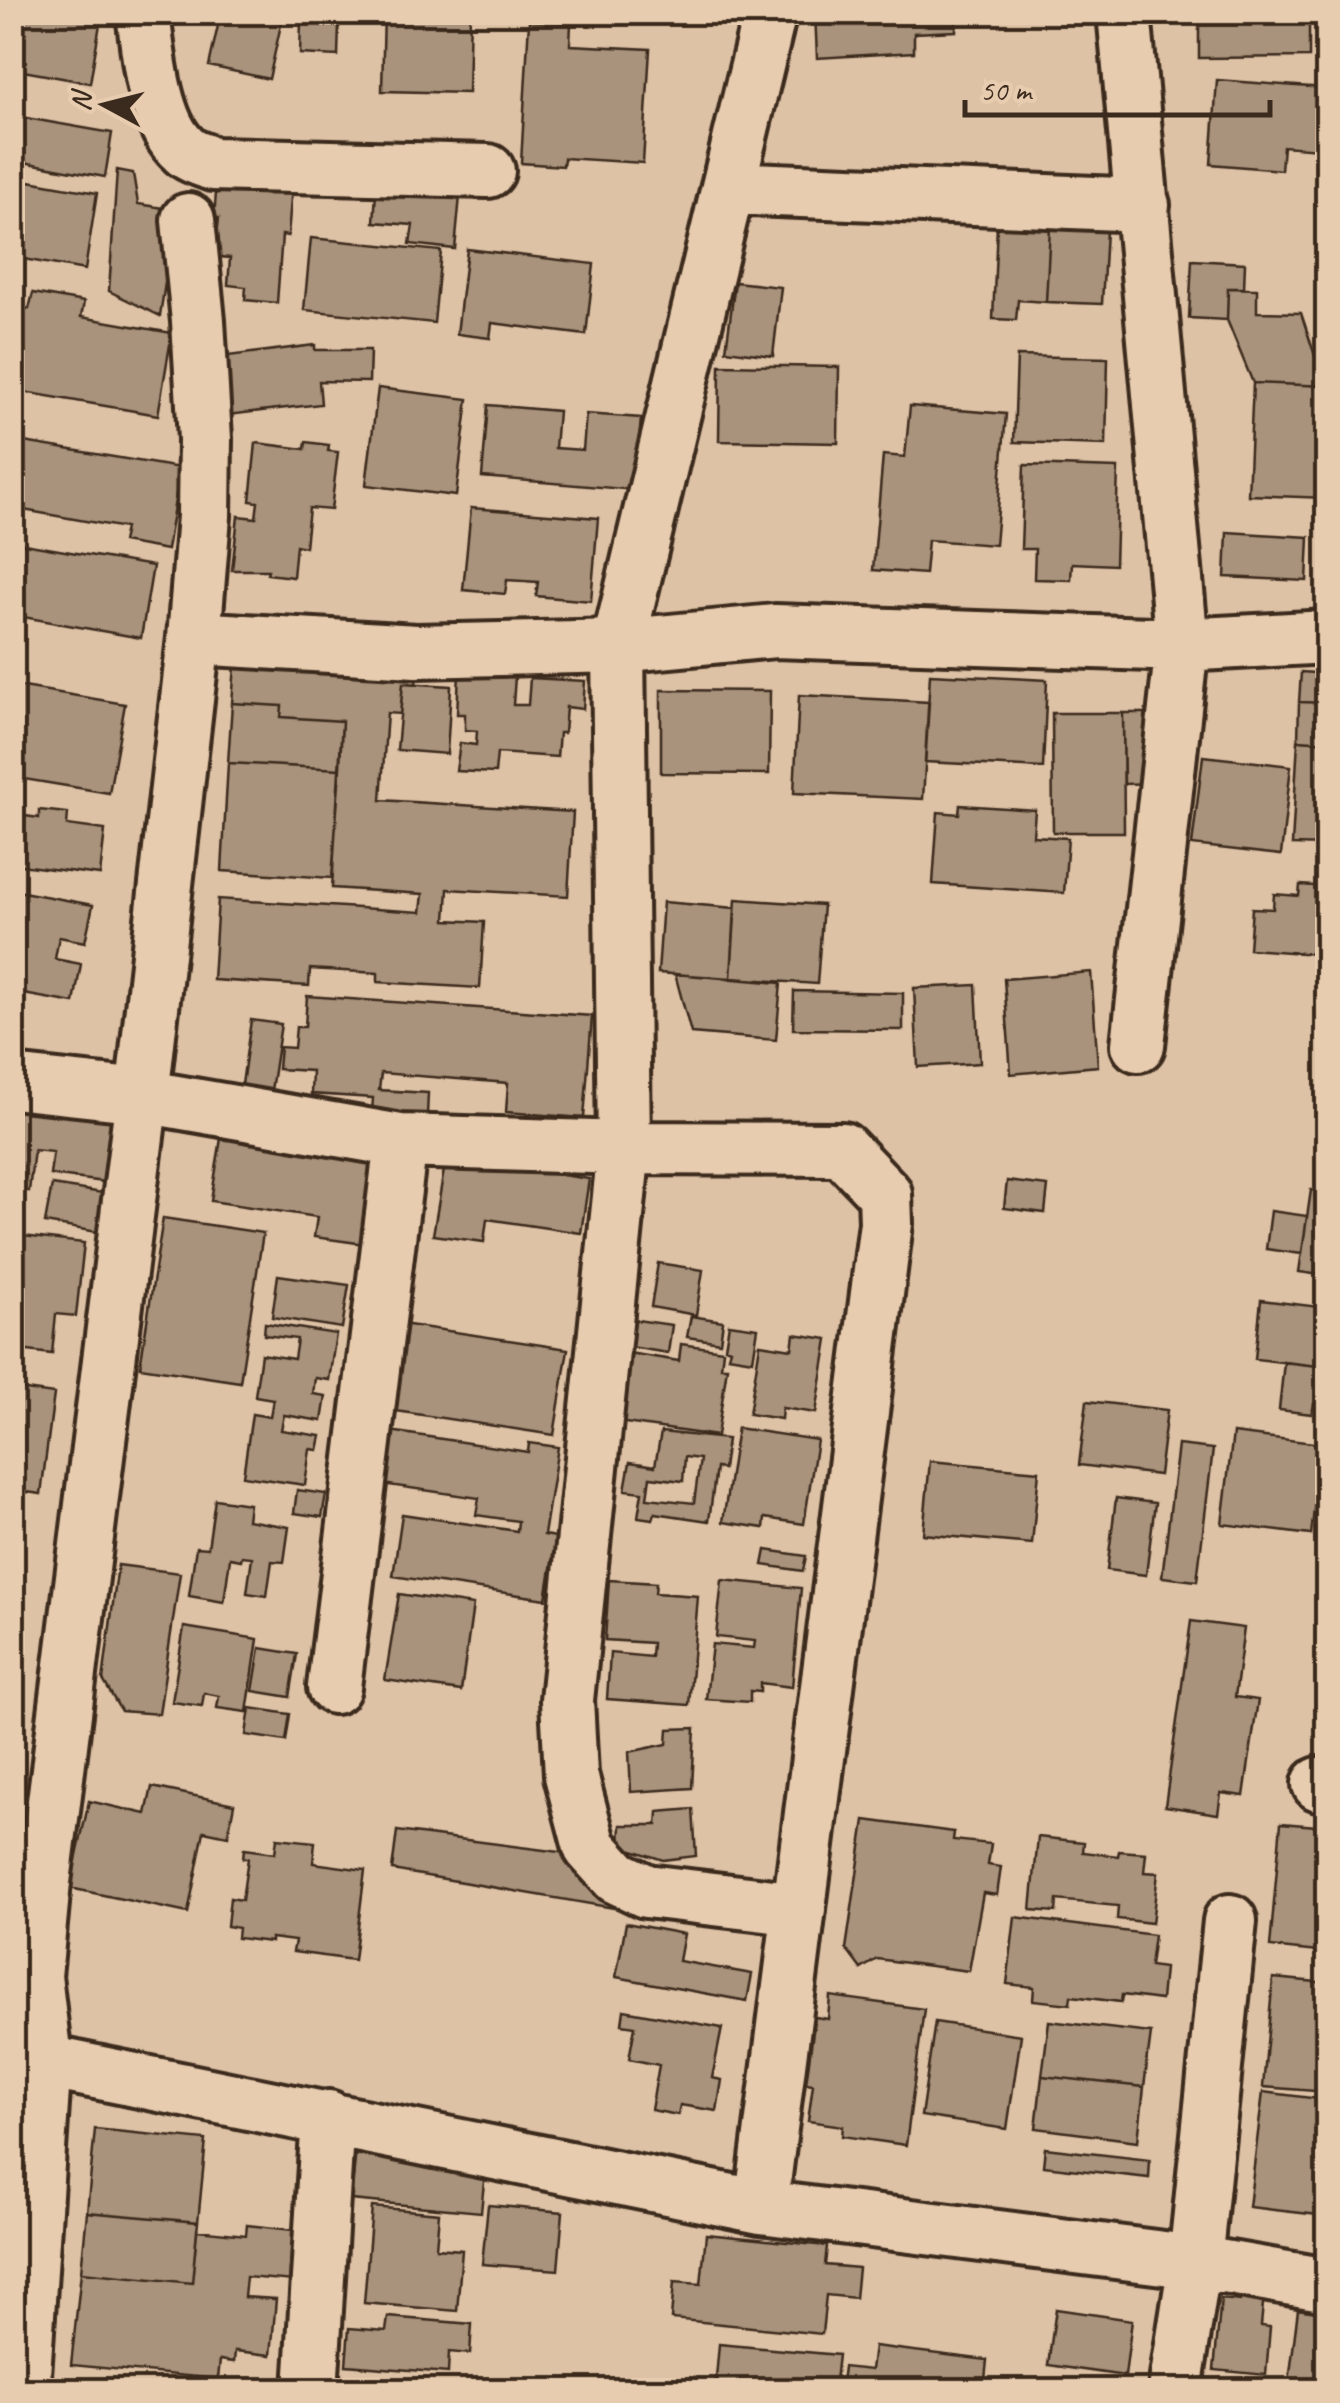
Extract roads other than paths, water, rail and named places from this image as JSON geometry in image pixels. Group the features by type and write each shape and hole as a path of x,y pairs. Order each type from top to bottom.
{"street":[{"path":"142,12 150,70 168,128 184,151 213,164 488,171"},
{"path":"770,12 618,646 624,1148 567,1700 571,1775 590,1847 617,1877 646,1891 799,1909"},
{"path":"1124,12 1182,645 1138,1046"},
{"path":"728,188 1142,205"},
{"path":"24,2390 29,2057 44,1882 142,1096 194,638 204,516 198,322 188,220"},
{"path":"194,638 416,651 618,646 775,632 1182,645 1328,637"},
{"path":"12,1082 142,1096 401,1140 624,1148 842,1148 884,1194 886,1223 762,2207"},
{"path":"334,1688 401,1140"},
{"path":"1175,2390 1195,2262 1230,1921"},
{"path":"29,2057 762,2207 1195,2262 1328,2285"},
{"path":"311,2390 328,2117"}]}
